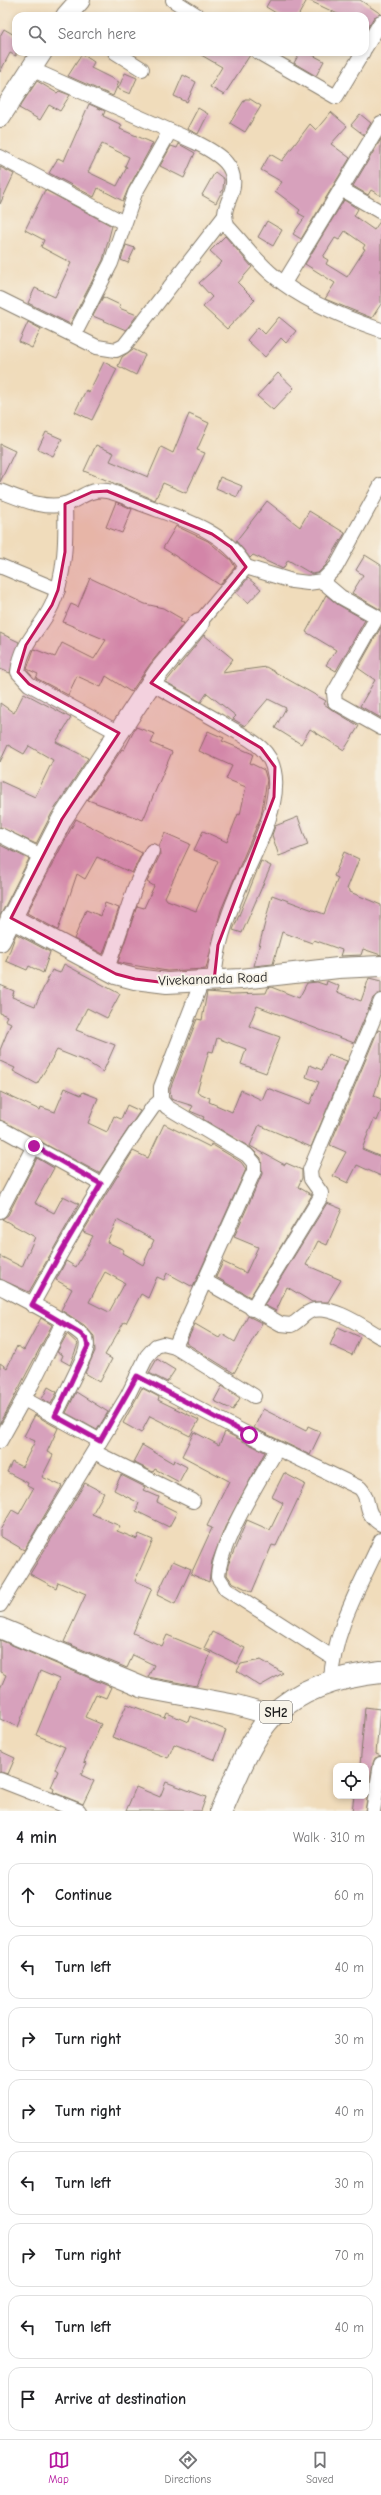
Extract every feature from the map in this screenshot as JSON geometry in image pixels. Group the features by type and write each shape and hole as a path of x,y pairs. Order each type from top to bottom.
{"main road":[{"name":"SH2","path":"221,1811 248,1753 272,1716 303,1694 331,1680 381,1672"}],"street":[{"path":"70,12 80,0"},
{"path":"173,0 192,12"},
{"path":"369,42 381,22"},
{"path":"0,117 39,56"},
{"path":"121,56 142,69"},
{"path":"265,56 336,97 361,56"},
{"path":"31,69 170,131 220,156 230,168 234,182 225,208 224,217 228,227 274,276 284,283 325,306 381,330"},
{"path":"284,283 381,123"},
{"path":"74,335 104,280 136,193 170,131"},
{"path":"0,157 124,223"},
{"path":"340,189 381,212"},
{"path":"0,299 108,350 116,350 124,346 224,217"},
{"path":"0,491 48,506 65,504 92,492 107,491 188,522 212,534 231,547 246,567 292,581 308,583 322,581 336,567 381,484"},
{"path":"65,504 65,552 58,590 46,615 26,645 18,672 29,684 118,733"},
{"path":"0,566 58,590"},
{"path":"0,941 62,819 118,733 151,683 246,567"},
{"path":"322,581 342,597 377,617 334,693 335,702 381,728"},
{"path":"151,683 246,737 261,748 275,767 274,797 260,842 239,889 218,945 208,981 161,1086 161,1100 167,1107 248,1155 254,1163 253,1175 175,1347"},
{"path":"0,835 42,856"},
{"path":"107,969 135,887 152,851"},
{"name":"Vivekananda Road","path":"11,918 107,969 135,980 167,983 208,981 298,974 338,968 381,966"},
{"path":"252,1309 320,1198 322,1193 311,1179 310,1170 381,1001"},
{"path":"32,1305 101,1184 153,1107 161,1100"},
{"path":"0,1128 101,1184"},
{"path":"0,1211 34,1146"},
{"path":"205,1280 252,1309 281,1324 291,1325 306,1313 315,1310 326,1311 381,1337"},
{"path":"0,1287 62,1322 80,1333 86,1339 88,1346 55,1416"},
{"path":"0,1441 24,1398 62,1322"},
{"path":"0,1605 97,1446 148,1356 156,1346 163,1344 175,1347 254,1396"},
{"path":"137,1376 277,1449 360,1488 364,1492 369,1515 381,1524"},
{"path":"24,1398 55,1416 97,1446 193,1501"},
{"path":"277,1449 241,1514 223,1556 218,1577 226,1589 332,1657"},
{"path":"331,1680 332,1657 346,1618 381,1540"},
{"path":"0,1628 144,1688 236,1705 272,1716"},
{"path":"373,1811 381,1764"},
{"path":"0,1780 79,1811"}],"highlighted area":[{"path":"107,491 212,534 231,547 246,567 151,683 261,748 275,767 274,797 218,945 214,981 167,983 135,979 116,974 11,918 62,819 119,733 29,684 18,672 26,645 52,605 58,590 65,552 65,504 92,492"}],"building":[{"path":"270,0 307,0 300,12 274,12 266,7"},
{"path":"308,0 360,0 381,14 374,17 369,25 369,12 334,12"},
{"path":"4,29 12,34 12,54 10,53 0,72 0,36"},
{"path":"81,56 85,56 94,62 91,68 119,82 113,96 68,76"},
{"path":"203,56 249,56 224,95 210,87 222,67"},
{"path":"298,56 315,56 324,61 316,76 294,63"},
{"path":"125,73 137,78 130,94 118,89"},
{"path":"183,75 196,82 187,102 174,96"},
{"path":"37,81 57,93 59,91 70,95 60,111 49,105 40,120 19,108"},
{"path":"245,99 250,99 261,106 245,132 230,123"},
{"path":"89,104 105,111 103,116 122,125 120,129 153,143 123,201 98,188 94,197 49,173 58,158 64,161","holes":["102,144 129,157 125,166 127,167 117,186 88,172"]},
{"path":"198,108 208,114 198,134 187,129"},
{"path":"331,112 347,126 331,144 350,158 301,239 293,234 305,217 298,213 300,210 275,191 282,182 261,170 270,154 282,161 310,124 316,130"},
{"path":"360,114 371,123 364,135 351,125"},
{"path":"381,139 381,196 371,190 368,195 353,186"},
{"path":"179,144 195,153 184,178 160,166 171,146 177,148"},
{"path":"0,167 14,174 0,204"},
{"path":"215,172 224,179 223,189 216,203 202,195"},
{"path":"45,190 112,226 103,260 70,324 28,303 35,288 55,297 71,263 41,247 44,240 25,230"},
{"path":"344,200 358,209 354,216 374,230 381,220 381,304 372,318 325,299 335,283 305,264","holes":["345,231 365,245 363,248 365,249 347,277 326,264 328,260 323,257 335,238 339,240"]},
{"path":"267,221 282,230 273,246 258,237"},
{"path":"225,236 252,267 238,283 255,300 227,329 203,307 212,297 199,283 222,262 210,251"},
{"path":"126,245 135,248 128,263 121,260"},
{"path":"103,297 120,305 119,308 137,315 126,330 93,316"},
{"path":"279,317 296,331 286,343 281,338 265,357 247,340 258,327 265,334"},
{"path":"28,322 41,329 32,348 19,342"},
{"path":"133,349 145,355 136,375 118,366 122,357"},
{"path":"104,362 117,369 92,420 75,412 86,390 89,392"},
{"path":"278,373 294,388 273,410 257,396"},
{"path":"189,414 209,423 197,450 205,453 186,493 163,483 155,500 84,471 96,445 114,453 110,461 148,477 161,447 173,453"},
{"path":"46,432 62,439 53,456 38,449"},
{"path":"0,444 15,451 0,482"},
{"path":"220,477 242,486 237,497 216,488"},
{"path":"267,501 300,527 309,511 345,533 326,565 318,573 312,574 288,560 283,569 253,555 250,558 236,541"},
{"path":"116,502 132,509 122,533 106,527"},
{"path":"176,526 208,541 231,560 235,567 220,585 163,548"},
{"path":"365,555 381,565 381,610 352,593 363,575 356,570"},
{"path":"90,578 145,604 163,608 182,619 180,622 184,623 150,664 131,692 106,676 101,687 77,676 68,695 36,678 38,674 27,669 34,649 55,657 62,643 94,659 106,640 63,622 71,604 78,607"},
{"path":"248,578 261,589 248,603 236,593"},
{"path":"326,595 337,604 365,620 336,671 326,665 336,650 306,632"},
{"path":"381,627 381,718 360,706 375,680 358,668"},
{"path":"0,633 19,642 10,673 0,669"},
{"path":"204,635 233,659 222,673 266,667 326,701 324,704 359,726 344,750 310,729 301,744 275,728 286,708 268,699 245,726 233,719 236,716 207,693 201,702 166,682"},
{"path":"24,693 71,718 56,742 88,758 52,813 36,844 0,827 0,781 35,797 53,760 29,746 24,754 8,745 0,762 0,703 14,713"},
{"path":"136,727 155,734 151,743 172,752 143,820 88,800 122,749 124,750"},
{"path":"208,731 224,738 222,741 253,754 250,763 264,770 267,780 261,816 221,910 206,969 167,971 120,963 118,962 137,906 144,908 154,886 147,882 160,855 159,846 165,833 190,844 165,897 167,900 196,911 218,861 194,850 203,831 227,842 238,814 240,815 246,787 226,779 232,766 199,751"},
{"path":"298,817 308,845 279,856 272,835 275,826"},
{"path":"76,819 142,853 132,873 97,857 85,879 77,874 58,930 27,913"},
{"path":"0,845 29,859 0,916"},
{"path":"344,852 359,859 347,889 350,890 350,892 381,905 381,955 363,949 361,955 340,956 342,950 314,940 312,943 282,932 273,964 254,966 272,895 324,914 338,878 334,876"},
{"path":"261,861 271,866 242,933 233,930"},
{"path":"105,903 119,908 103,954 74,939 86,910 101,916"},
{"path":"16,934 50,952 43,973 29,966 27,970 6,961"},
{"path":"64,964 120,994 107,1018 87,1008 76,1030 115,1045 103,1072 87,1062 57,1050 37,1084 13,1071 15,1068 0,1061 0,1050 11,1023 5,1020 7,1016 0,1013 0,985 14,991 12,997 35,1006 52,970 60,973"},
{"path":"369,978 381,981 381,993 373,998 354,1043 257,1006 249,1026 280,1037 266,1073 241,1064 246,1049 217,1038 213,1052 209,1051 197,1092 210,1098 209,1102 232,1112 241,1090 262,1100 267,1088 310,1104 319,1082 306,1077 310,1065 322,1070 328,1054 347,1061 311,1147 259,1125 250,1146 285,1165 286,1163 302,1170 302,1178 298,1187 312,1195 250,1297 216,1277 223,1262 246,1273 258,1247 234,1237 262,1174 261,1158 251,1148 203,1119 204,1117 190,1111 193,1106 171,1099 170,1089 197,1019 202,1020 207,992 232,994 266,993 268,988 271,987 299,998 307,983 317,982 326,985 327,981 339,986 337,992 361,1001"},
{"path":"378,1030 381,1031 381,1074 374,1096 381,1099 381,1111 377,1121 374,1119 362,1149 381,1157 381,1176 357,1165 348,1183 333,1176 346,1152 330,1145"},
{"path":"65,1088 81,1095 83,1092 98,1098 88,1123 107,1132 114,1116 121,1119 127,1105 140,1111 99,1173 0,1120 0,1092 40,1110 41,1107 55,1112"},
{"path":"164,1124 210,1147 211,1144 241,1162 246,1169 193,1287 167,1273 164,1280 157,1277 148,1298 141,1294 126,1323 124,1322 105,1355 112,1359 100,1382 85,1373 95,1351 94,1336 84,1325 61,1310 72,1289 56,1280 66,1261 76,1267 93,1236 83,1232 133,1151 148,1158","holes":["117,1220 154,1240 143,1265 122,1253 124,1250 107,1242","105,1272 125,1283 109,1312 89,1302"]},
{"path":"37,1158 54,1168 35,1203 54,1213 63,1196 79,1204 29,1292 0,1279 0,1256 22,1267 35,1237 2,1219 8,1215"},
{"path":"327,1203 342,1209 327,1245 318,1241 306,1265 341,1280 328,1302 312,1302 287,1287 276,1311 264,1305"},
{"path":"248,1316 262,1323 234,1373 186,1343 195,1324 219,1338 222,1334 235,1342"},
{"path":"41,1318 52,1325 0,1424 0,1363 7,1368 17,1346 24,1350"},
{"path":"338,1327 360,1337 352,1355 330,1345"},
{"path":"67,1334 78,1344 70,1365 61,1360 63,1355 57,1352"},
{"path":"157,1359 175,1370 167,1382 149,1373"},
{"path":"222,1386 240,1398 233,1410 214,1401"},
{"path":"48,1387 57,1392 51,1404 42,1399"},
{"path":"142,1388 159,1397 158,1400 199,1420 190,1436 150,1416 141,1433 123,1423"},
{"path":"76,1392 108,1412 97,1430 66,1413"},
{"path":"263,1409 306,1431 308,1426 321,1432 310,1455 254,1428"},
{"path":"35,1415 58,1428 47,1452 53,1455 42,1477 62,1486 24,1550 0,1536 0,1530 12,1510 19,1514 33,1489 27,1486 28,1483 7,1472 12,1462 22,1467 35,1441 24,1436"},
{"path":"194,1432 219,1445 225,1432 265,1452 225,1527 212,1561 209,1582 191,1574 212,1528 207,1526 229,1481 182,1456"},
{"path":"142,1445 173,1463 174,1460 187,1467 179,1482 155,1469 153,1472 133,1462"},
{"path":"284,1473 305,1484 276,1546 272,1545 252,1592 232,1582 227,1575 228,1565 247,1520 270,1530 283,1503 272,1497"},
{"path":"121,1475 145,1487 143,1490 159,1497 157,1502 177,1512 169,1527 136,1511 139,1503 114,1490"},
{"path":"85,1483 104,1493 92,1514 120,1526 117,1531 137,1539 139,1534 153,1540 135,1581 152,1588 133,1633 162,1646 167,1635 211,1653 197,1686 148,1677 154,1665 133,1655 127,1668 64,1642 86,1594 58,1582 56,1588 30,1574"},
{"path":"173,1561 191,1569 175,1604 157,1595"},
{"path":"212,1632 245,1648 237,1664 204,1648"},
{"path":"0,1640 111,1687 106,1698 96,1694 85,1717 101,1724 84,1762 87,1763 81,1775 94,1781 83,1804 53,1792 54,1789 51,1787 58,1771 55,1769 65,1747 36,1735 59,1679 40,1671 18,1727 0,1719 0,1689 6,1675 0,1672"},
{"path":"261,1660 283,1673 260,1686 237,1671 241,1664"},
{"path":"127,1704 165,1718 167,1713 188,1722 190,1716 226,1730 215,1760 174,1744 168,1758 112,1737"},
{"path":"365,1707 380,1709 376,1754 381,1756 375,1758 373,1763 369,1787 369,1763 360,1763"},
{"path":"0,1751 15,1758 8,1774 0,1772"},
{"path":"166,1782 206,1797 201,1811 126,1811 136,1787 160,1797"},
{"path":"354,1799 367,1799 365,1811 352,1811"}],"route":[{"path":"34,1146 101,1184 32,1305 80,1333 86,1339 88,1346 55,1416 100,1441 127,1397 137,1376 249,1435"}]}
